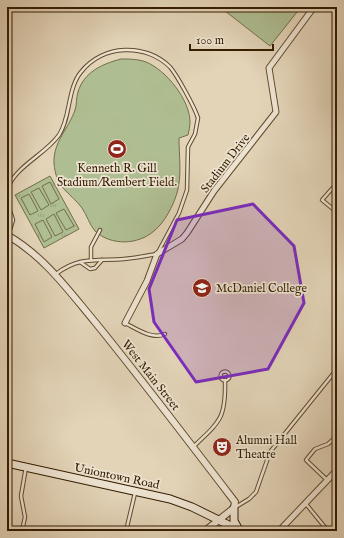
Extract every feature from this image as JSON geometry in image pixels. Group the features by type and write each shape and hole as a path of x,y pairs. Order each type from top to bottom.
{"main road":[{"name":"Uniontown Road","path":"7,463 179,502 219,520"},
{"path":"234,508 234,521 240,531"},
{"path":"219,520 240,531"}],"street":[{"name":"Stadium Drive","path":"157,254 182,239 214,191 276,112 269,68 314,7"},
{"name":"West Main Street","path":"8,235 34,254 55,274 114,346 234,500 234,508"},
{"path":"125,324 147,281 157,254"},
{"path":"279,531 337,470"},
{"path":"205,531 234,508"},
{"path":"328,531 337,528"}],"lane":[{"path":"337,9 337,17"},
{"path":"7,190 9,184 20,170 34,160 60,134 72,91 80,73 88,65 104,54 134,49 152,55 170,68 198,118 195,134 188,147 187,190 179,213 157,254 124,259 80,261 67,266 55,274"},
{"path":"337,183 322,200 333,209 337,204"},
{"path":"7,202 13,220 8,235"},
{"path":"91,260 91,247 100,230"},
{"path":"80,261 90,269 95,268 102,260"},
{"path":"125,324 159,337 165,334"},
{"path":"234,508 249,499 256,492 270,452 336,369"},
{"path":"193,447 223,415 226,402 225,380"},
{"path":"327,480 306,460 315,450 328,444 337,436"},
{"path":"22,531 25,517 21,496 26,467"},
{"path":"333,475 337,479"},
{"path":"126,531 135,492"},
{"path":"306,504 328,531"}],"highlighted area":[{"path":"253,204 294,246 304,303 268,369 196,382 154,322 149,289 177,220"}],"green space":[{"path":"220,7 301,7 270,46"},
{"name":"Kenneth R. Gill Stadium/Rembert Field.","path":"121,59 134,59 146,62 154,66 169,79 176,87 186,104 190,122 188,135 179,138 179,186 168,214 162,223 148,236 133,241 124,242 101,236 95,231 82,208 60,184 55,172 54,163 56,148 76,108 78,92 81,85 89,74 101,66"},
{"path":"50,176 79,229 44,248 15,195"},
{"path":"50,182 59,199 51,204 42,186"},
{"path":"39,188 49,205 41,210 31,192"},
{"path":"29,194 38,211 30,215 21,198"},
{"path":"64,209 74,226 66,230 56,213"},
{"path":"54,214 63,232 55,236 46,219"},
{"path":"43,220 52,237 44,242 35,224"}],"place":[{"name":"Kenneth R. Gill Stadium/Rembert Field.","path":"117,149"},
{"name":"McDaniel College","path":"202,288"},
{"name":"Alumni Hall Theatre","path":"222,447"}]}
